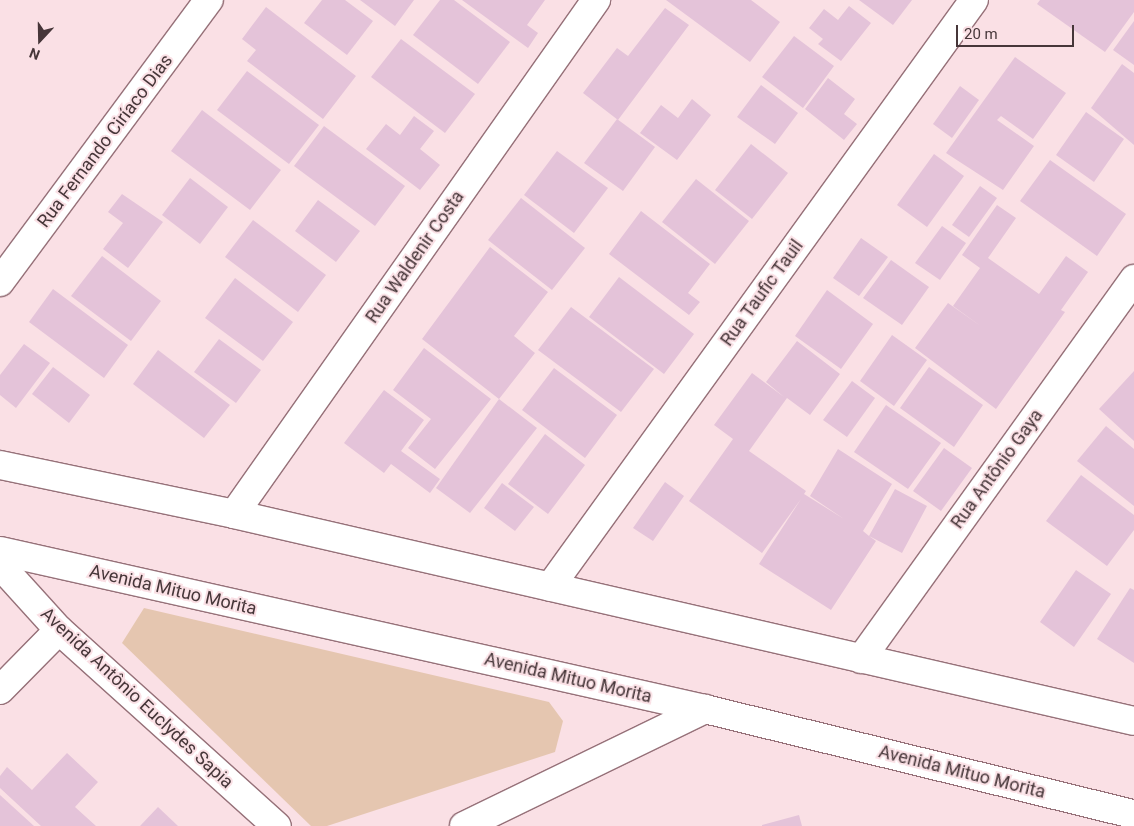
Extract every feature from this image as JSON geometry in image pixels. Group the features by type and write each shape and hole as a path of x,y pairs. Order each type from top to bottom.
{"street":[{"name":"Rua Fernando Ciríaco Dias","path":"0,282 209,0"},
{"name":"Rua Waldenir Costa","path":"234,514 596,0"},
{"name":"Rua Taufic Tauil","path":"550,587 974,0"},
{"name":"Rua Antônio Gaya","path":"861,659 1134,279"},
{"path":"0,465 234,514 1134,722"},
{"name":"Avenida Mituo Morita","path":"0,551 705,709 1134,814"},
{"name":"Avenida Antônio Euclydes Sapia","path":"0,565 59,630 277,826"},
{"path":"0,690 59,630"},
{"path":"464,826 705,709"}],"shaded area":[{"path":"144,608 549,702 563,721 555,752 327,826 311,826 122,643"}],"building":[{"path":"322,0 345,0 373,21 347,55 304,23"},
{"path":"360,0 414,0 395,26"},
{"path":"440,0 454,0 510,42 478,84 413,35"},
{"path":"462,0 545,0 527,25 538,33 528,48"},
{"path":"666,0 751,0 780,22 750,62"},
{"path":"859,0 912,0 893,25"},
{"path":"1040,0 1134,0 1134,12 1105,52 1037,4"},
{"path":"849,6 871,23 841,61 818,44 823,39 809,28 824,9 838,20"},
{"path":"266,7 356,76 323,119 247,61 256,50 242,39"},
{"path":"665,8 689,25 618,120 583,93 617,48 628,56"},
{"path":"1134,21 1134,65 1113,50"},
{"path":"794,36 834,66 803,108 762,77"},
{"path":"401,39 475,94 445,133 371,77"},
{"path":"1015,57 1066,93 1033,139 1001,116 997,120 1034,146 1003,190 946,153"},
{"path":"1122,64 1134,73 1134,145 1091,108"},
{"path":"247,71 319,125 289,164 217,110"},
{"path":"828,78 855,99 844,114 857,124 844,140 805,109"},
{"path":"761,85 798,113 775,144 737,117"},
{"path":"960,86 979,100 952,138 933,124"},
{"path":"692,99 711,115 677,160 640,133 661,105 678,118"},
{"path":"202,110 281,170 250,210 171,151"},
{"path":"1086,112 1124,139 1094,182 1056,155"},
{"path":"414,116 434,131 420,149 440,165 420,190 366,149 386,124 400,135"},
{"path":"617,119 655,147 623,191 584,163"},
{"path":"324,126 405,186 375,226 294,166"},
{"path":"751,144 788,173 752,219 715,190"},
{"path":"557,151 608,188 574,233 524,195"},
{"path":"934,154 964,176 927,227 897,205"},
{"path":"1050,160 1126,214 1097,256 1020,201"},
{"path":"190,178 228,207 200,244 162,215"},
{"path":"696,179 749,221 715,264 662,222"},
{"path":"980,186 997,198 969,237 952,225"},
{"path":"122,194 163,222 128,268 103,249 123,223 108,212"},
{"path":"521,198 585,248 552,290 488,240"},
{"path":"318,200 360,231 336,262 295,231"},
{"path":"997,205 1016,218 988,258 1039,294 1066,256 1088,272 1061,310 1065,312 996,409 915,348 948,303 982,327 953,306 980,268 962,255"},
{"path":"641,211 710,264 688,293 700,302 689,315 609,254"},
{"path":"253,220 326,275 298,312 225,257"},
{"path":"942,226 966,243 940,280 915,263"},
{"path":"861,238 888,257 859,296 833,278"},
{"path":"490,247 548,292 514,336 535,353 499,399 422,339"},
{"path":"102,256 161,301 131,341 71,296"},
{"path":"891,260 929,287 902,325 863,298"},
{"path":"619,277 694,334 664,374 589,317"},
{"path":"235,278 293,322 263,361 205,318"},
{"path":"53,289 128,345 104,378 29,322"},
{"path":"827,290 873,324 841,369 795,336"},
{"path":"571,307 654,369 621,412 538,350"},
{"path":"892,335 927,360 894,406 860,381"},
{"path":"219,339 261,370 236,403 194,372"},
{"path":"797,341 840,374 810,415 787,398 749,451 806,491 804,494 844,519 810,496 838,449 892,484 863,531 876,541 831,610 759,564 801,499 762,553 689,501 733,439 714,425 752,373 784,397 766,382"},
{"path":"24,344 50,363 16,408 0,395 0,375"},
{"path":"424,348 491,399 435,469 408,448 431,419 393,390"},
{"path":"158,350 230,405 204,438 133,384"},
{"path":"53,367 90,395 69,423 32,394"},
{"path":"929,367 983,405 954,447 900,408"},
{"path":"554,368 617,415 585,458 522,410"},
{"path":"1134,371 1134,441 1099,409"},
{"path":"852,381 875,398 847,437 823,420"},
{"path":"384,390 424,420 401,451 440,479 430,493 391,464 384,473 344,443"},
{"path":"499,399 537,428 470,513 436,488"},
{"path":"886,405 941,443 908,489 854,452"},
{"path":"1106,426 1134,449 1134,506 1077,461"},
{"path":"545,434 585,465 548,514 508,484"},
{"path":"944,448 972,468 941,511 913,491"},
{"path":"1081,475 1134,515 1134,530 1107,566 1046,521"},
{"path":"665,482 684,496 653,541 633,528"},
{"path":"502,483 534,507 515,531 484,508"},
{"path":"895,489 927,506 902,553 869,536"},
{"path":"1076,570 1111,594 1074,647 1040,622"},
{"path":"1130,588 1134,590 1134,663 1097,639"},
{"path":"67,753 98,782 75,807 96,826 41,826 0,788 0,776 7,767 32,790"},
{"path":"0,795 34,826 0,826"},
{"path":"158,807 178,826 140,826"},
{"path":"799,815 802,826 762,826 762,825"}]}
